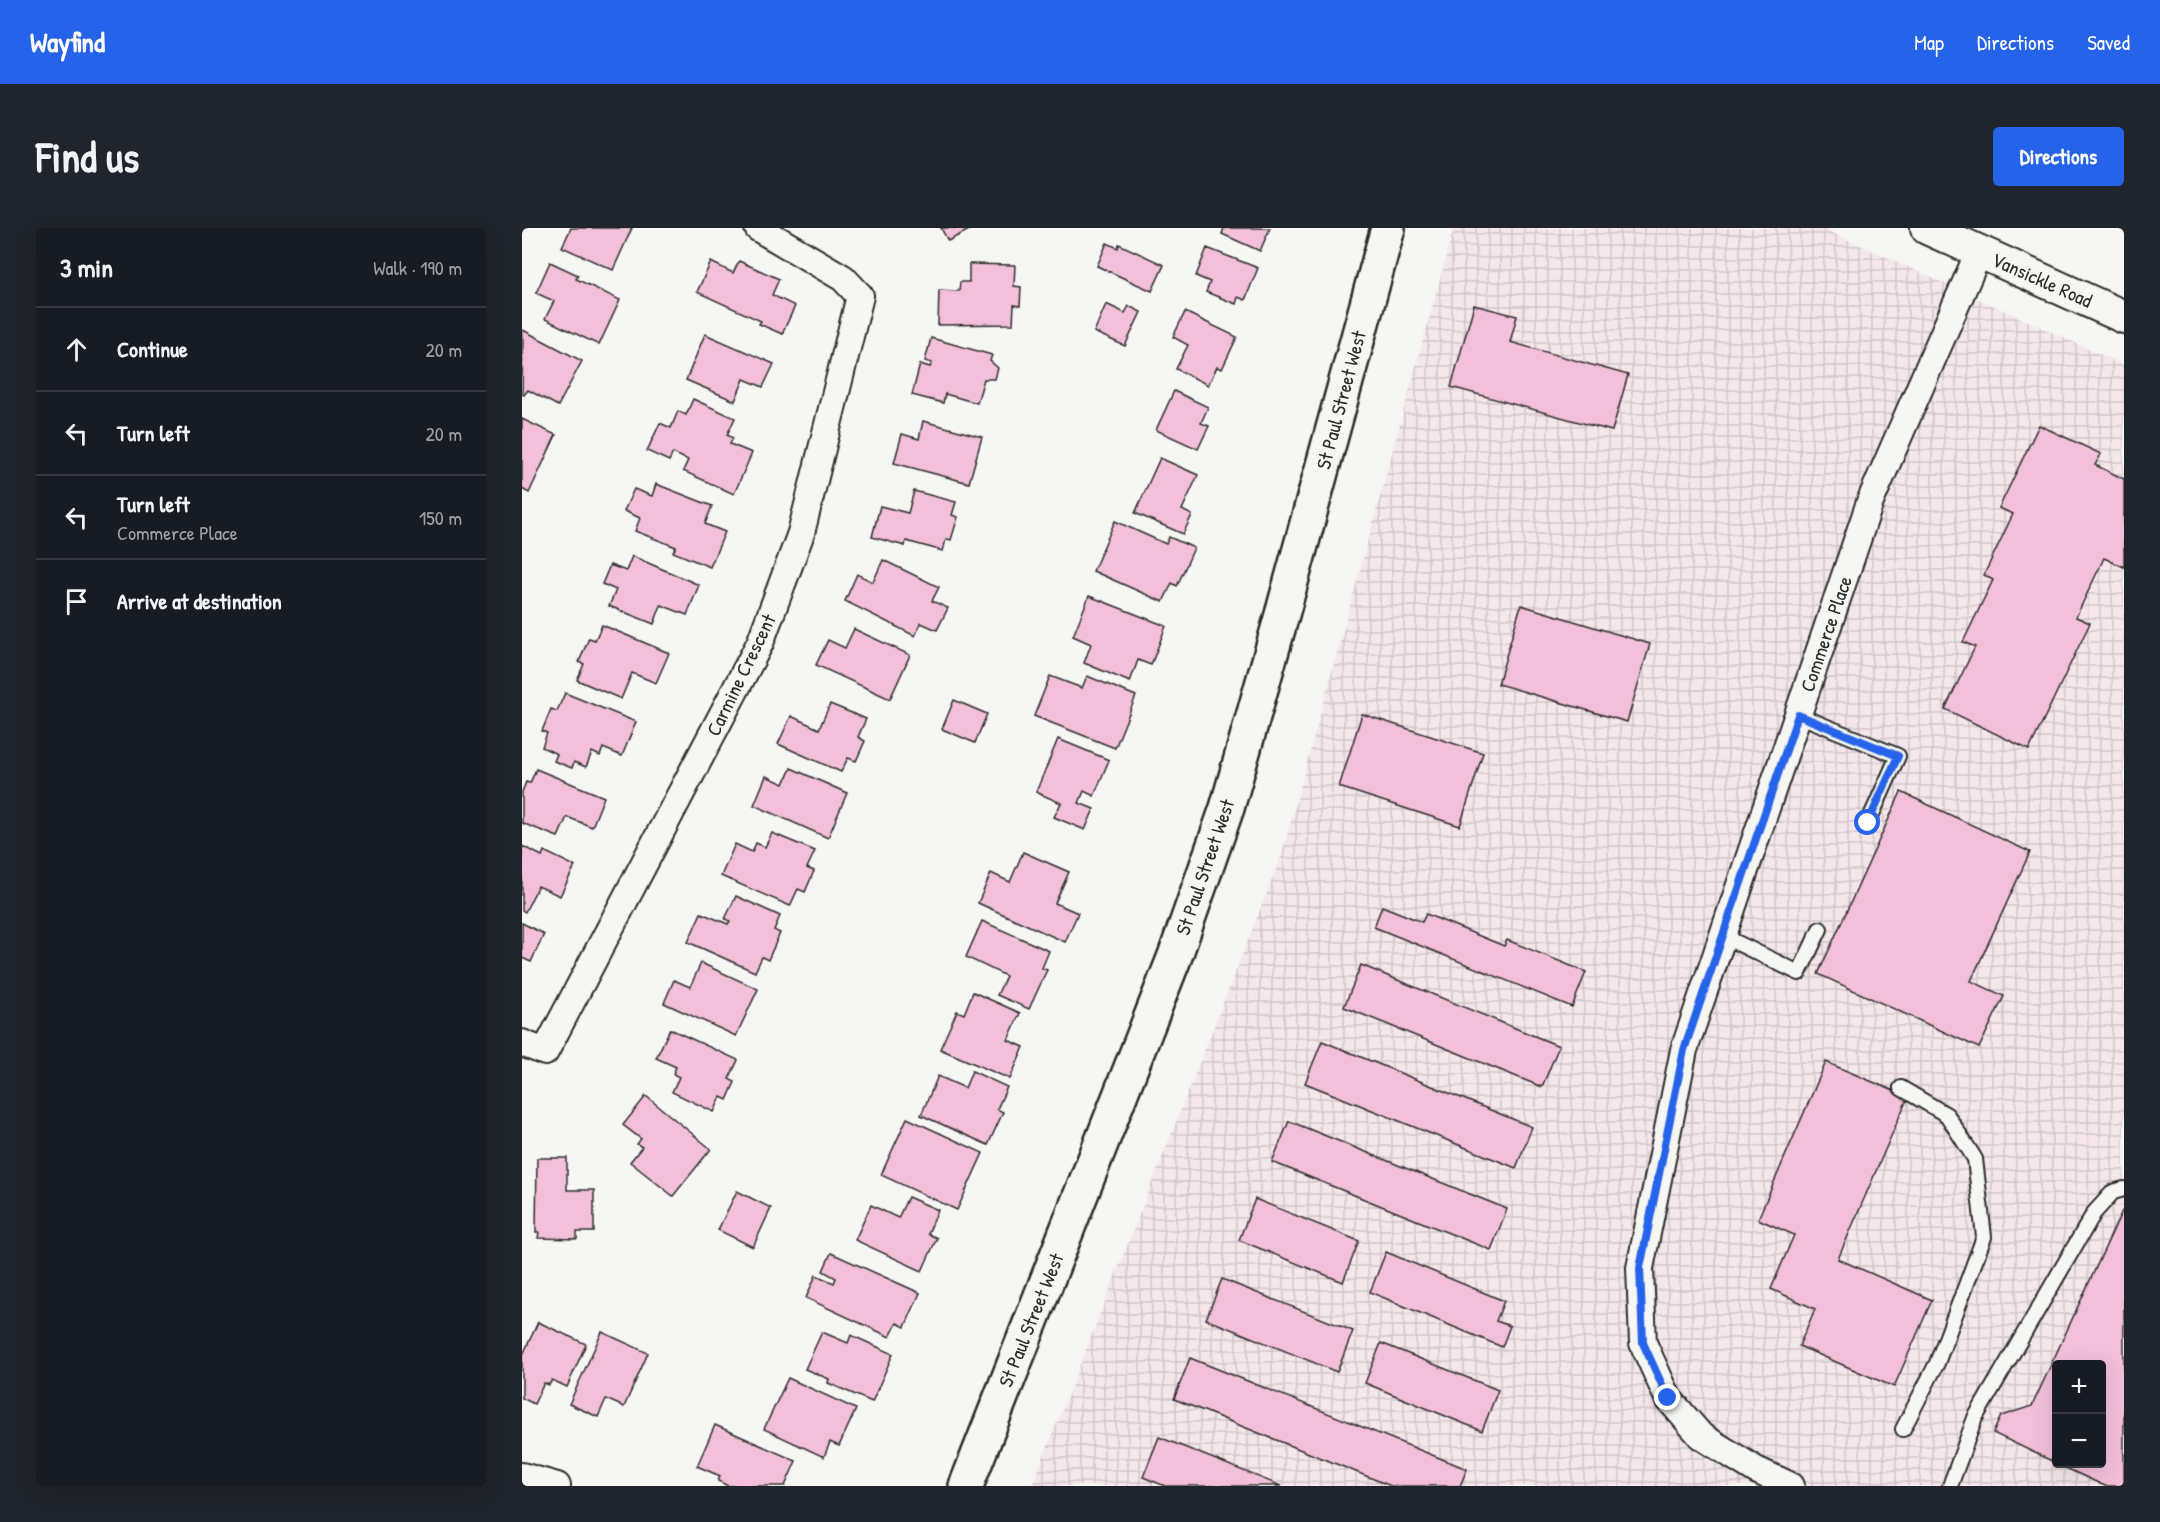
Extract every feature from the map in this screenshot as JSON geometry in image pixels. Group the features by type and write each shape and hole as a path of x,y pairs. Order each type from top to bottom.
{"main road":[{"name":"St Paul Street West","path":"966,1486 1175,956 1227,808 1388,228"}],"street":[{"name":"Carmine Crescent","path":"522,1043 545,1052 760,643 801,533 860,296 843,278 758,228"},
{"name":"Vansickle Road","path":"1927,228 2124,317"},
{"name":"Commerce Place","path":"1791,1486 1756,1470 1701,1436 1668,1398 1643,1343 1640,1268 1684,1050 1870,502 1978,252"},
{"path":"522,1476 556,1486"}],"lane":[{"path":"1798,715 1898,756 1868,823"},
{"path":"1723,936 1799,973 1820,929"},
{"path":"1901,1088 1947,1115 1975,1159 1984,1237 1937,1363 1903,1430"},
{"path":"1950,1486 1974,1418 2088,1223 2113,1192 2124,1189"}],"shaded area":[{"path":"1454,228 1822,228 2124,365 2124,1486 1032,1486 1281,857"}],"building":[{"path":"571,228 632,228 613,270 562,247"},
{"path":"941,228 973,228 948,241"},
{"path":"1224,228 1270,228 1260,251 1222,234"},
{"path":"1107,243 1118,248 1119,244 1164,265 1152,291 1097,266"},
{"path":"1207,248 1258,268 1245,300 1238,297 1236,304 1206,292 1210,282 1196,276"},
{"path":"739,261 779,279 772,295 795,306 782,334 759,324 761,321 697,292 711,262 733,273"},
{"path":"550,262 578,275 576,279 620,300 599,345 545,319 554,301 536,293"},
{"path":"969,264 1015,265 1014,286 1021,287 1020,306 1014,305 1013,324 938,325 939,290 959,291 960,282 969,282"},
{"path":"1106,304 1125,313 1129,306 1141,312 1125,346 1094,332"},
{"path":"1474,305 1517,316 1510,342 1628,375 1612,431 1451,387"},
{"path":"1185,312 1237,337 1222,369 1217,367 1208,385 1176,369 1188,345 1173,337"},
{"path":"523,330 582,361 558,406 528,390 524,395 522,394"},
{"path":"705,334 774,364 763,387 744,379 735,401 686,380"},
{"path":"931,338 992,355 990,361 998,368 995,379 984,379 977,403 945,394 943,403 912,395 920,364 930,367 932,363 925,361"},
{"path":"1174,391 1208,407 1201,423 1209,426 1198,449 1156,430"},
{"path":"693,399 735,418 727,435 733,438 730,444 752,453 734,494 683,471 688,460 673,453 669,461 647,451 660,423 671,428 678,411 686,415"},
{"path":"522,419 556,435 529,493 522,489"},
{"path":"923,421 982,437 969,483 894,463 902,434 919,439"},
{"path":"2039,425 2101,454 2095,465 2124,479 2124,567 2104,558 2076,617 2090,623 2029,750 1945,709 1975,647 1963,642 1993,580 1984,575 2013,514 1999,508"},
{"path":"1160,458 1198,475 1182,510 1192,515 1183,534 1135,513"},
{"path":"656,484 712,506 705,524 725,532 710,567 673,552 676,547 635,531 640,518 624,511 634,489 652,496"},
{"path":"914,491 956,502 952,515 958,517 951,540 946,539 943,551 906,541 905,546 872,537 880,506 908,513"},
{"path":"1115,521 1166,544 1169,537 1194,548 1177,586 1172,583 1163,602 1093,571"},
{"path":"632,556 699,585 687,615 661,605 654,624 609,606 616,590 602,584 610,565 626,571"},
{"path":"883,560 939,587 932,601 948,608 937,630 921,623 915,636 845,601 857,574 873,582"},
{"path":"1089,596 1166,626 1151,665 1138,660 1130,682 1084,663 1091,644 1073,636"},
{"path":"1521,605 1650,644 1627,722 1498,684"},
{"path":"602,625 669,653 656,683 632,673 621,699 577,680 584,664 579,662 589,638 595,640"},
{"path":"854,629 910,655 890,699 816,665 828,640 845,648"},
{"path":"1050,676 1082,688 1087,676 1136,696 1115,748 1034,716"},
{"path":"565,693 636,722 622,756 603,748 600,756 592,752 586,767 574,762 572,768 554,761 557,754 542,747 547,733 542,731 551,709 557,711"},
{"path":"954,700 987,714 975,743 942,729"},
{"path":"830,704 866,719 858,737 865,741 856,761 848,758 841,772 778,744 791,716 819,729"},
{"path":"1362,714 1483,753 1460,826 1339,787"},
{"path":"1058,739 1109,760 1094,796 1084,791 1079,803 1094,809 1085,830 1054,817 1061,803 1036,792"},
{"path":"791,768 847,793 828,838 754,805 766,776 784,784"},
{"path":"536,769 604,797 592,827 567,817 558,837 522,823 522,792 526,782 530,783"},
{"path":"1901,792 2030,852 1971,981 2004,996 1979,1048 1818,974"},
{"path":"772,833 815,851 807,868 814,871 805,892 798,889 790,906 721,876 735,844 752,852 756,843 765,847"},
{"path":"522,846 542,856 544,851 575,866 560,896 538,886 525,912 522,910"},
{"path":"1023,852 1069,872 1055,903 1078,913 1065,942 978,903 991,873 1010,882"},
{"path":"736,896 780,916 774,930 780,933 768,960 762,957 755,972 688,942 701,913 728,924 730,921 725,919"},
{"path":"1382,906 1422,922 1426,914 1504,946 1507,940 1586,972 1572,1007 1374,927"},
{"path":"982,921 1049,951 1042,968 1047,970 1029,1009 997,995 1006,976 966,957"},
{"path":"522,923 544,934 531,962 522,958"},
{"path":"701,963 758,989 736,1036 664,1003 674,980 690,987"},
{"path":"1361,965 1559,1046 1542,1087 1344,1007"},
{"path":"973,992 1020,1013 1008,1040 1024,1047 1010,1079 940,1049 957,1011 964,1014"},
{"path":"670,1029 738,1060 729,1079 735,1082 727,1100 721,1097 714,1112 672,1092 679,1077 673,1074 676,1067 656,1058"},
{"path":"1322,1041 1532,1127 1516,1168 1305,1083"},
{"path":"1826,1062 1908,1097 1838,1259 1932,1300 1894,1387 1799,1346 1815,1309 1771,1289 1794,1235 1758,1219"},
{"path":"972,1071 1007,1087 997,1109 1003,1112 988,1145 921,1115 938,1076 965,1088"},
{"path":"646,1096 711,1149 673,1196 630,1162 642,1147 637,1144 641,1139 623,1125"},
{"path":"907,1118 983,1153 957,1210 881,1175"},
{"path":"1289,1121 1507,1209 1491,1250 1272,1162"},
{"path":"537,1158 567,1158 567,1190 594,1190 594,1232 577,1232 577,1239 538,1238 539,1232 536,1232"},
{"path":"737,1191 771,1208 753,1247 718,1230"},
{"path":"908,1197 938,1210 928,1234 937,1238 922,1271 855,1240 871,1205 898,1218"},
{"path":"1255,1199 1359,1241 1343,1282 1239,1240"},
{"path":"2122,1211 2124,1212 2124,1486 2105,1486 2066,1468 2106,1468 2106,1360 2053,1360"},
{"path":"1386,1252 1504,1301 1496,1321 1510,1326 1502,1347 1370,1292"},
{"path":"831,1253 920,1293 905,1327 897,1323 890,1337 806,1298 816,1275 834,1283 836,1278 823,1271"},
{"path":"1222,1279 1353,1331 1337,1372 1206,1319"},
{"path":"538,1322 586,1344 567,1387 552,1380 549,1385 544,1383 534,1404 522,1398 522,1357"},
{"path":"602,1332 648,1353 624,1407 606,1399 598,1417 569,1404"},
{"path":"822,1332 848,1343 851,1335 893,1354 872,1402 828,1383 829,1379 805,1369"},
{"path":"1381,1343 1498,1390 1482,1431 1365,1383"},
{"path":"1190,1358 1467,1469 1460,1486 1391,1486 1174,1399"},
{"path":"2052,1363 2052,1461 1993,1433 2001,1416 2032,1406"},
{"path":"788,1378 856,1409 839,1446 830,1442 824,1457 764,1429"},
{"path":"715,1425 796,1461 785,1486 728,1486 718,1481 720,1476 697,1466"},
{"path":"1159,1437 1281,1486 1165,1486 1143,1477"}],"route":[{"path":"1668,1398 1643,1343 1640,1268 1684,1050 1798,715 1898,756 1868,823"}]}
